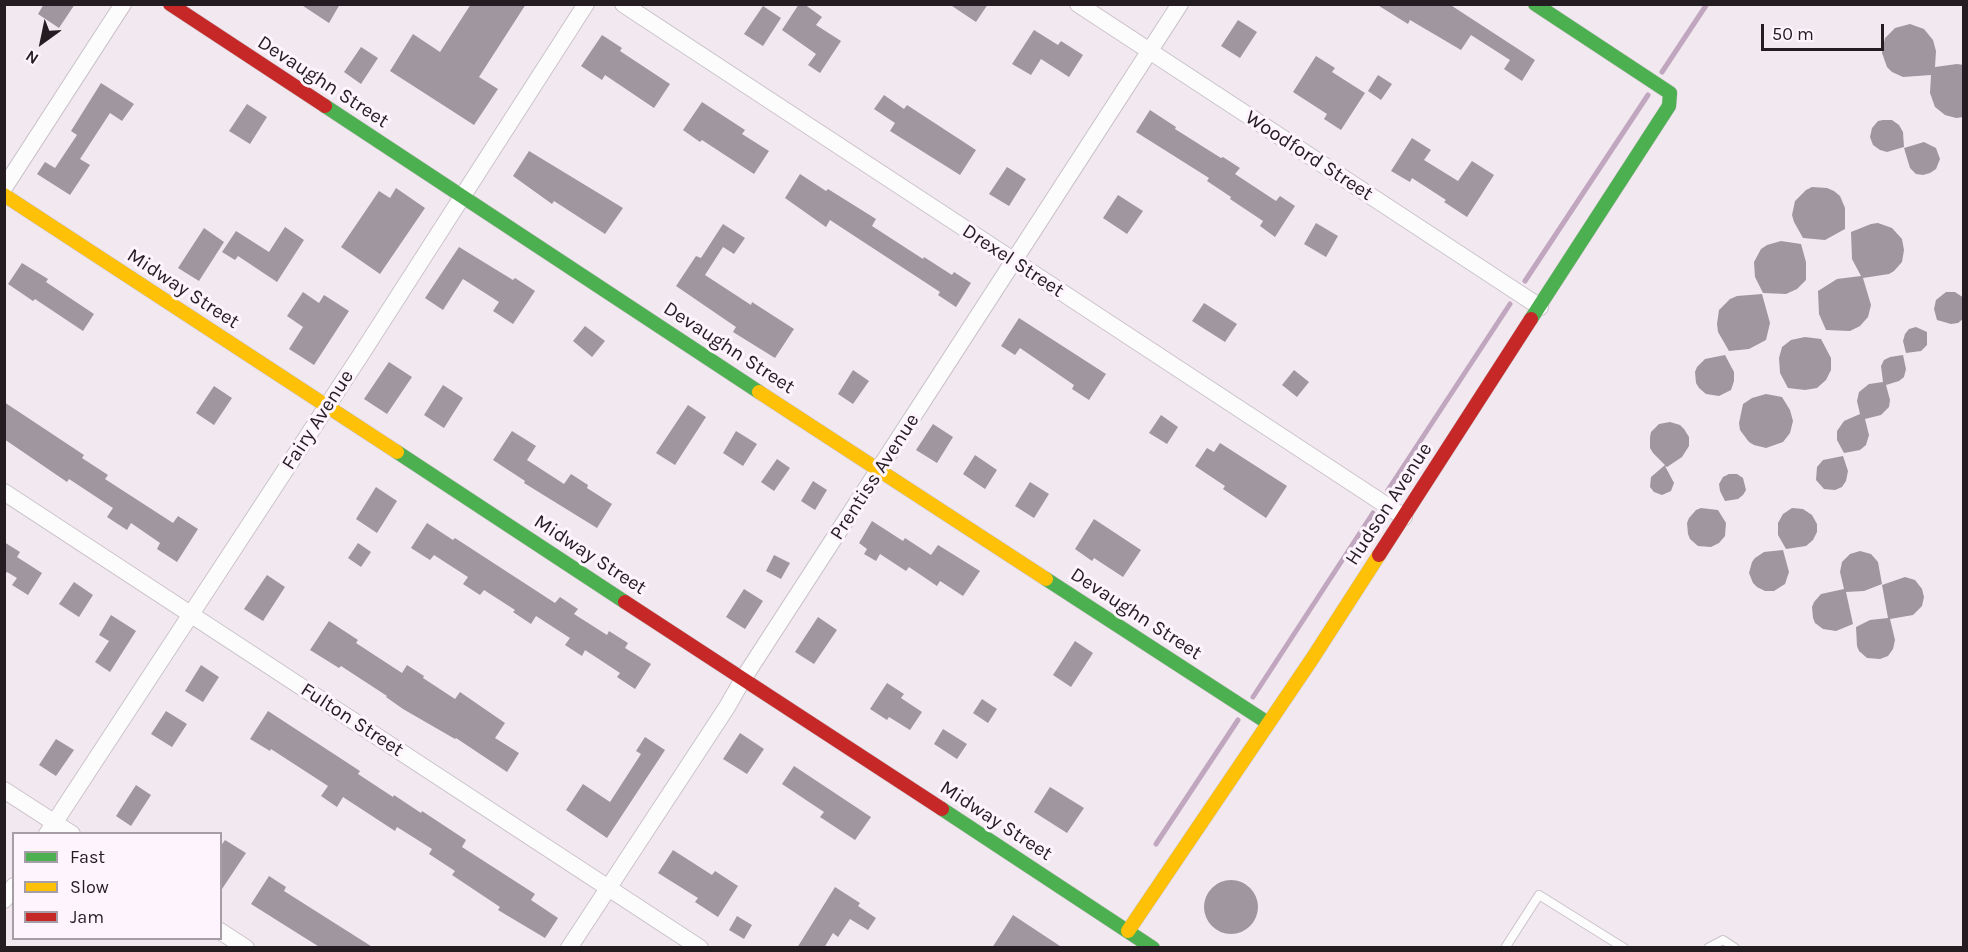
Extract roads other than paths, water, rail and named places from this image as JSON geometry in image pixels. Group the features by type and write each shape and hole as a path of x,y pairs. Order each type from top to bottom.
{"street":[{"path":"4,188 123,4"},
{"name":"Devaughn Street","path":"170,4 879,471 1268,723"},
{"name":"Fairy Avenue","path":"51,828 586,4"},
{"name":"Drexel Street","path":"622,4 1404,517"},
{"name":"Woodford Street","path":"1078,4 1540,307"},
{"name":"Prentiss Avenue","path":"569,948 1180,4"},
{"name":"Hudson Avenue","path":"1128,931 1404,517 1669,106 1670,93 1535,4"},
{"name":"Midway Street","path":"4,195 1153,948"},
{"name":"Fulton Street","path":"4,492 700,948"},
{"path":"4,790 51,828"},
{"path":"222,932 246,948"}],"lane":[{"path":"1505,948 1539,895 1624,948"},
{"path":"1707,948 1723,940 1735,948"}],"waterway":[{"path":"1662,72 1707,4"},
{"path":"1525,281 1648,95"},
{"path":"1388,490 1510,304"},
{"path":"1253,697 1373,513"},
{"path":"1156,844 1238,720"}]}
